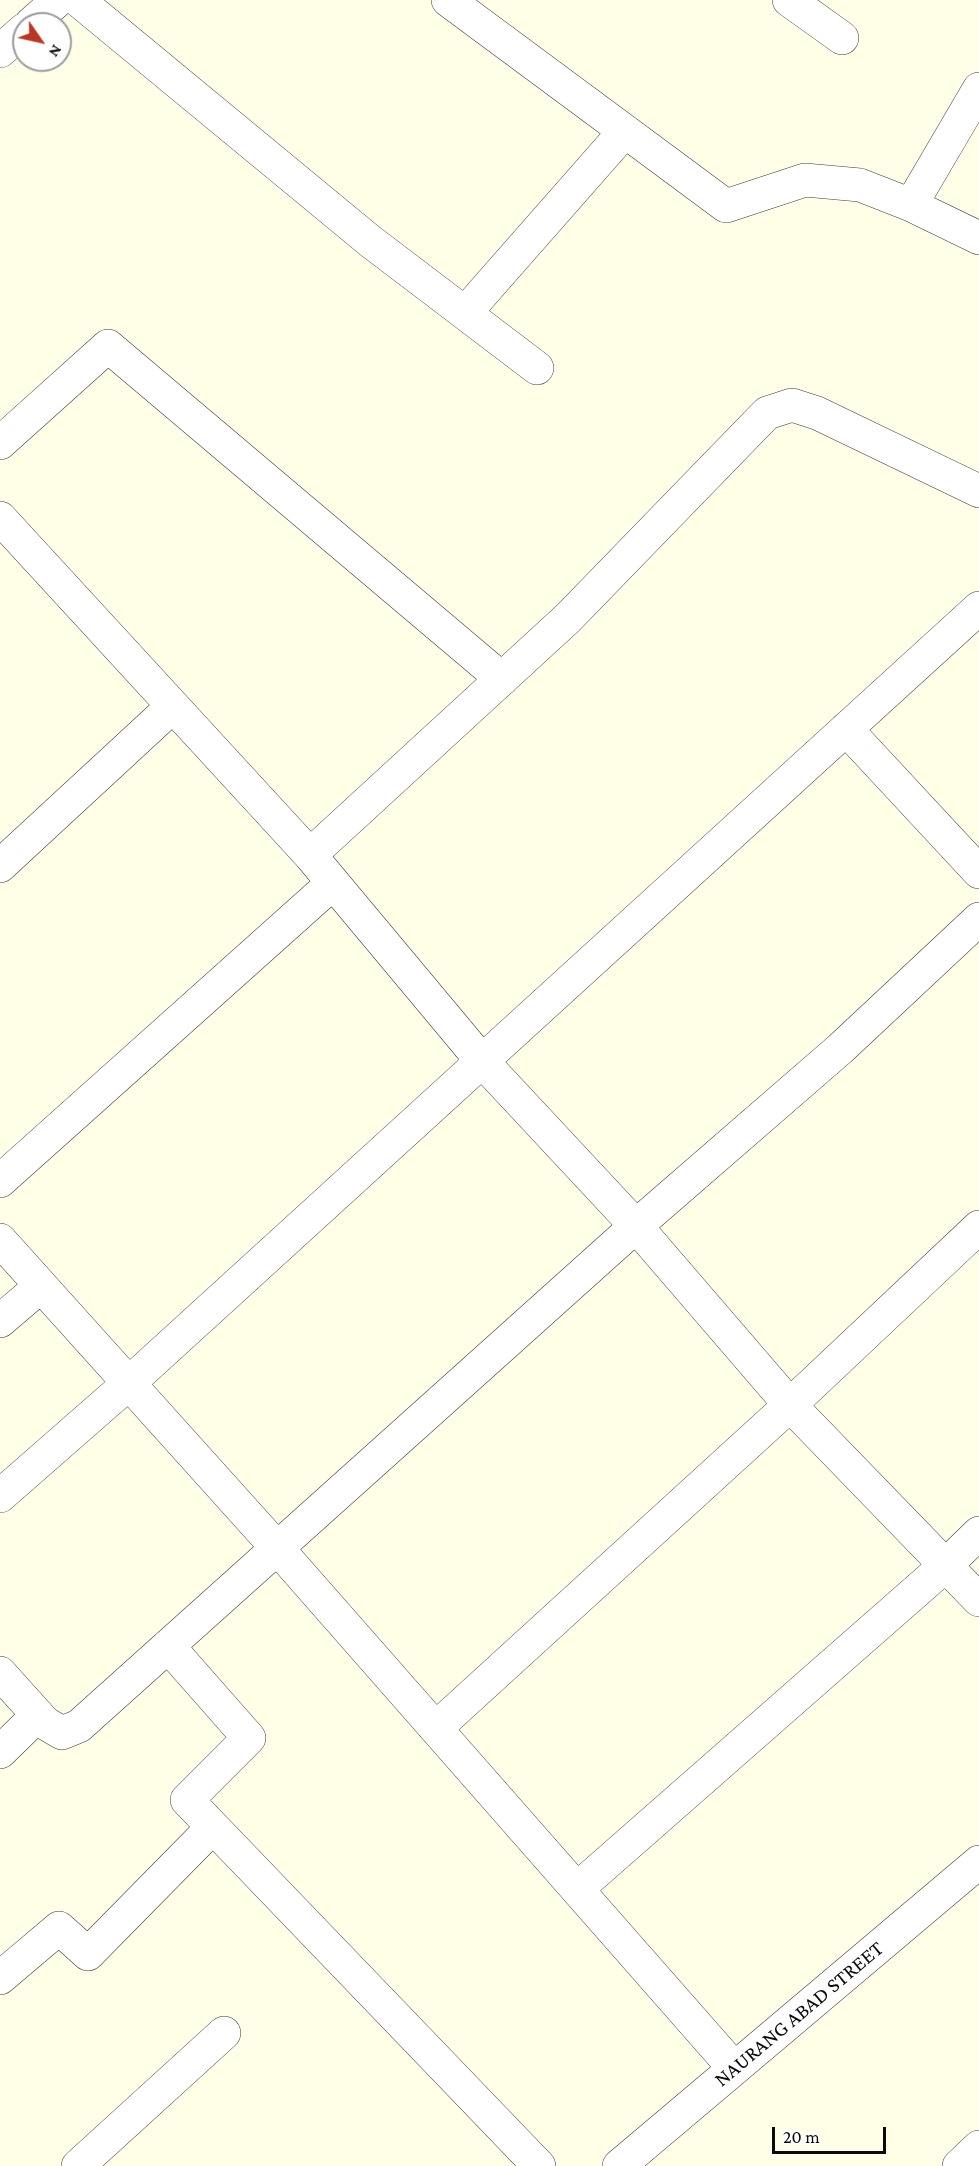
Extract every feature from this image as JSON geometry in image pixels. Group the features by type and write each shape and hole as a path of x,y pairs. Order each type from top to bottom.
{"street":[{"path":"44,12 58,0"},
{"path":"78,0 370,242 537,368"},
{"path":"448,0 726,206 805,180 860,185 911,205 979,238"},
{"path":"789,0 842,38"},
{"path":"0,51 12,40"},
{"path":"911,205 979,89"},
{"path":"465,313 625,131"},
{"path":"0,442 108,346 502,679"},
{"path":"310,855 568,618 767,413 792,405 818,413 979,491"},
{"path":"5,533 172,706 310,855 482,1061 636,1226 790,1405 979,1600"},
{"path":"0,1496 129,1383 979,608"},
{"path":"0,866 172,706"},
{"path":"846,729 979,872"},
{"path":"0,1180 333,883"},
{"path":"0,1673 45,1723 62,1733 79,1726 636,1226 840,1049 979,919"},
{"path":"436,1728 790,1405 979,1227"},
{"path":"0,1240 278,1549 734,2068"},
{"path":"0,1321 41,1286"},
{"path":"577,1889 946,1565 979,1533"},
{"path":"168,1646 249,1738 187,1800 539,2166"},
{"path":"0,1752 38,1715"},
{"path":"0,1978 59,1928 88,1954 213,1827"},
{"name":"NAURANG ABAD STREET","path":"619,2166 979,1862"},
{"path":"78,2166 224,2033"},
{"path":"959,2166 979,2147"}]}
